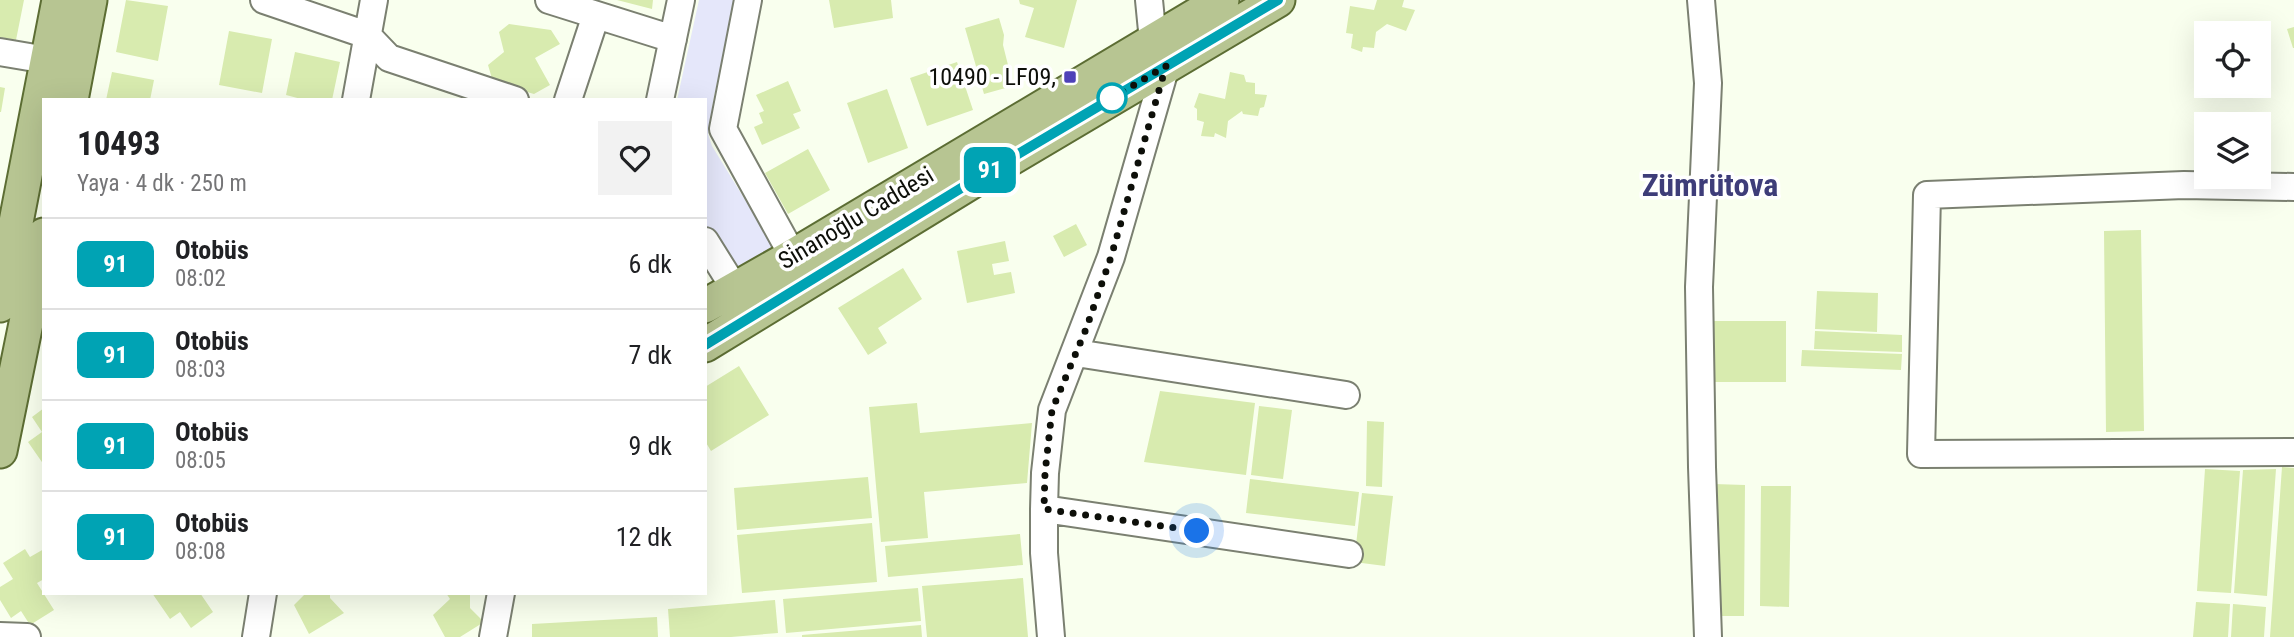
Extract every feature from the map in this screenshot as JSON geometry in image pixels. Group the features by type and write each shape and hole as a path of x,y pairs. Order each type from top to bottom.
{"main road":[{"path":"42,98 59,0"},
{"path":"71,98 90,0"},
{"name":"Si̇nanoğlu Caddesi","path":"707,344 976,179 1160,53 1222,0"},
{"name":"Si̇nanoğlu Caddesi","path":"707,305 1160,53 1278,0"},
{"path":"0,451 42,100"},
{"path":"0,305 24,244"}],"street":[{"path":"264,0 367,35 389,58 509,98"},
{"path":"356,98 374,0"},
{"path":"549,0 673,39"},
{"path":"660,98 681,0"},
{"path":"748,0 723,129 793,256"},
{"path":"1051,637 1044,553 1044,509 1052,410 1111,257 1160,53 1149,0"},
{"path":"1701,0 1708,83 1699,287 1707,637"},
{"path":"569,98 596,15"},
{"path":"0,52 47,60"},
{"path":"2294,187 2184,185 1927,195 1921,454 2294,452"},
{"path":"707,244 735,289"},
{"path":"1076,353 1346,396"},
{"path":"1044,509 1349,554"},
{"path":"256,637 263,595"},
{"path":"493,637 501,595"},
{"path":"0,636 27,637"}],"shaded area":[{"path":"699,0 736,0 708,134 712,146 777,252 738,276 707,228 707,98 677,98"}],"building":[{"path":"0,0 24,0 16,40 0,37"},
{"path":"126,0 168,6 158,61 116,52"},
{"path":"617,0 653,0 652,9"},
{"path":"829,0 891,0 893,18 834,28"},
{"path":"1019,0 1077,0 1064,48 1025,37 1034,8 1020,4"},
{"path":"1377,0 1404,0 1402,7 1415,10 1406,31 1387,24 1376,32 1374,48 1363,47 1362,52 1351,48 1353,34 1346,33 1350,6 1374,10"},
{"path":"999,18 1009,69 1004,70 1009,87 984,94 965,28"},
{"path":"509,24 551,30 560,44 535,58 550,85 534,94 493,82 488,65 504,52 499,32"},
{"path":"2294,27 2294,48 2293,48 2287,29"},
{"path":"229,31 272,39 262,93 219,85"},
{"path":"295,52 340,62 332,98 297,98 286,95"},
{"path":"957,62 973,110 927,126 910,78"},
{"path":"112,72 154,80 150,98 106,98"},
{"path":"1230,72 1244,75 1246,82 1255,83 1255,94 1267,95 1264,107 1260,108 1258,116 1243,114 1242,111 1228,121 1226,138 1215,133 1214,137 1201,136 1204,122 1197,120 1197,109 1194,107 1199,93 1225,99"},
{"path":"788,81 801,111 793,114 800,128 762,145 754,127 763,123 759,113 764,111 756,95"},
{"path":"0,87 5,88 1,112 0,112"},
{"path":"887,89 908,148 868,163 847,103"},
{"path":"808,149 830,190 788,214 765,173"},
{"path":"1076,224 1087,245 1064,257 1053,236"},
{"path":"2141,230 2144,431 2106,432 2104,231"},
{"path":"1005,241 1009,261 992,264 994,275 1011,272 1015,293 967,303 957,251"},
{"path":"903,268 922,299 878,328 887,343 868,355 838,308"},
{"path":"1817,291 1878,293 1877,332 1815,329"},
{"path":"1710,321 1786,321 1786,382 1709,382"},
{"path":"1815,331 1902,335 1902,352 1814,349"},
{"path":"1802,350 1902,354 1901,370 1801,366"},
{"path":"739,366 769,415 711,451 707,444 707,386"},
{"path":"1160,391 1255,403 1246,475 1144,462"},
{"path":"917,403 920,433 1032,423 1027,483 924,492 928,538 881,542 869,407"},
{"path":"1259,406 1292,410 1283,479 1251,475"},
{"path":"42,410 42,432 32,417"},
{"path":"1367,421 1384,422 1382,487 1366,486"},
{"path":"42,432 42,462 28,442"},
{"path":"2282,467 2294,468 2294,637 2270,637"},
{"path":"2205,469 2240,471 2231,593 2197,591"},
{"path":"2276,469 2267,596 2234,593 2243,470"},
{"path":"868,477 872,518 737,530 734,488"},
{"path":"1250,479 1359,492 1355,526 1246,513"},
{"path":"1714,484 1745,485 1744,616 1713,616"},
{"path":"1761,486 1791,486 1789,607 1760,606"},
{"path":"1362,493 1393,496 1385,566 1354,562"},
{"path":"872,523 877,582 742,593 737,535"},
{"path":"1020,534 1023,565 888,577 885,546"},
{"path":"25,549 30,557 42,550 42,580 37,583 42,595 54,610 30,625 21,611 11,618 0,600 0,587 13,579 3,563"},
{"path":"1023,578 1028,637 927,637 922,586"},
{"path":"918,588 921,621 786,633 783,599"},
{"path":"153,595 201,595 213,612 191,628 180,612 170,619"},
{"path":"304,595 330,595 344,613 309,634 294,605"},
{"path":"447,595 470,595 470,608 484,622 460,637 445,637 433,615 450,599"},
{"path":"775,600 778,633 731,637 670,637 668,609"},
{"path":"2196,602 2230,604 2228,637 2193,637"},
{"path":"2233,604 2266,607 2264,637 2231,637"},
{"path":"657,617 658,637 532,637 532,624"},
{"path":"921,625 922,637 802,637 802,635"}],"bus line":[{"name":"91","path":"707,344 976,179 1278,0"}],"place":[{"name":"10490 - LF09,","path":"1070,77"}],"district":[{"name":"Zümrütova","path":"1710,185"}],"route":[{"path":"1112,98 1166,66 1111,257 1086,329 1052,410 1044,509 1197,531"}]}
